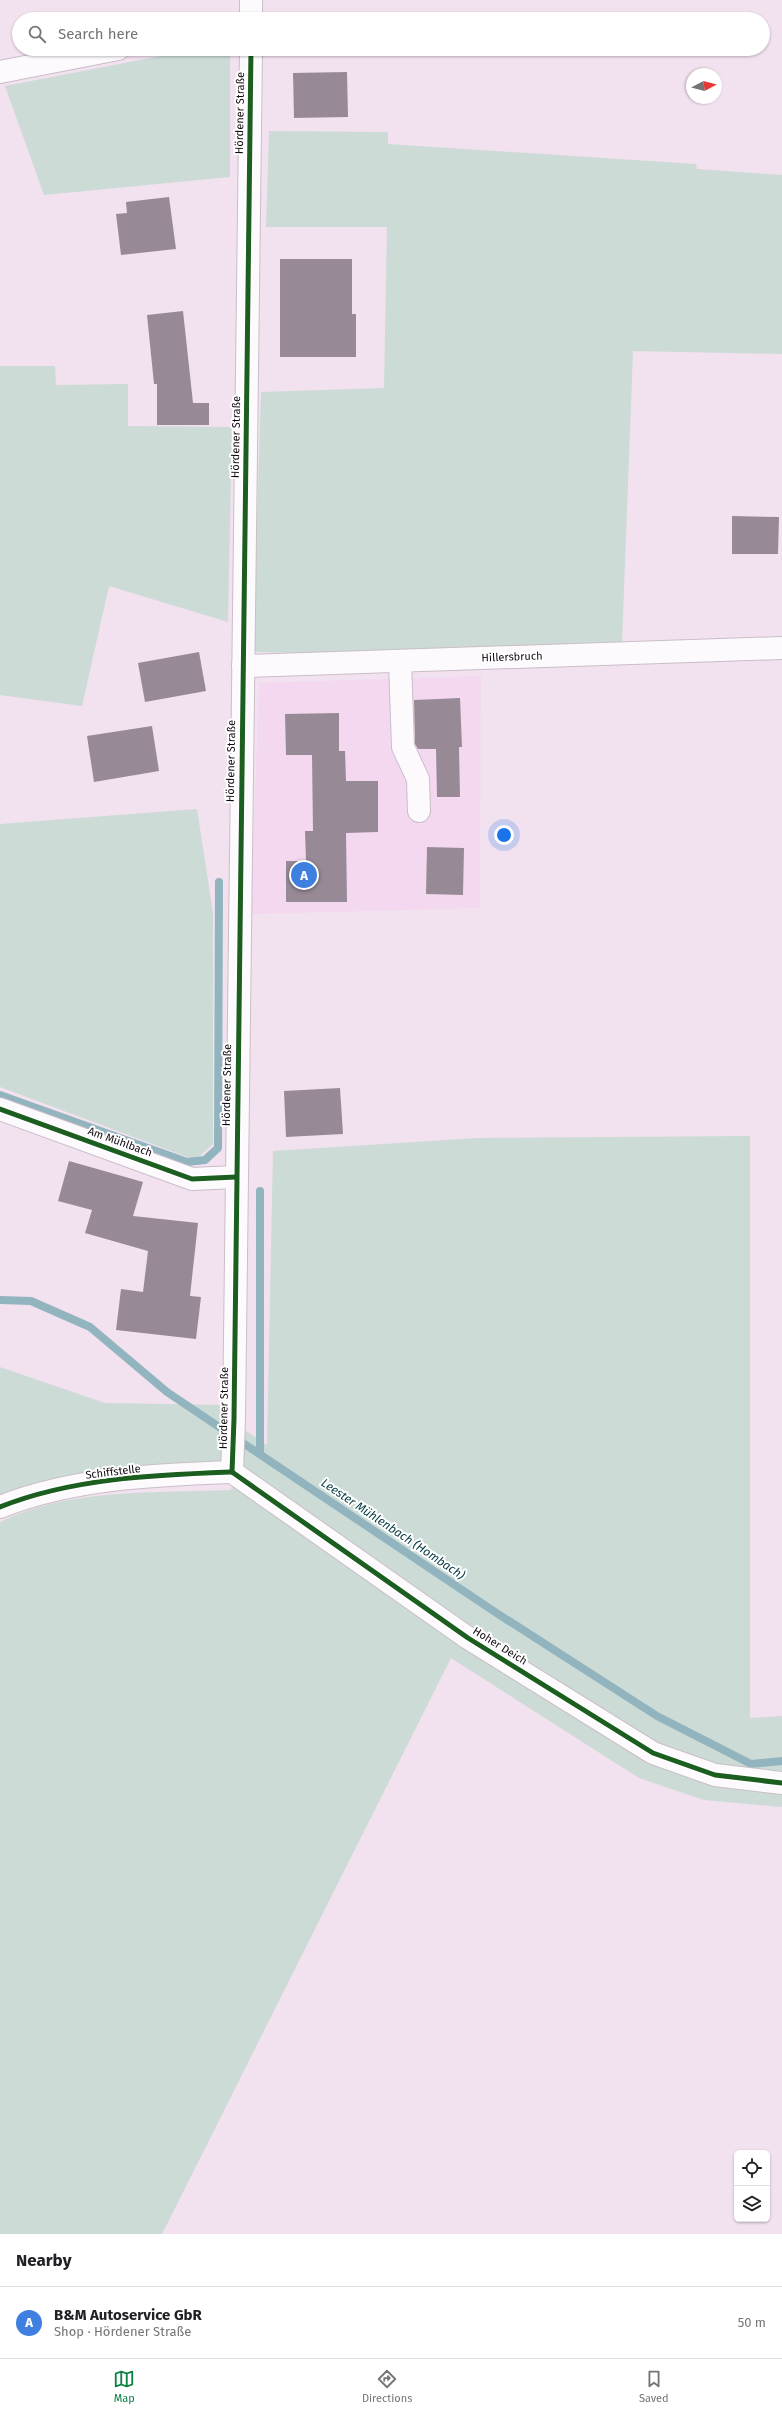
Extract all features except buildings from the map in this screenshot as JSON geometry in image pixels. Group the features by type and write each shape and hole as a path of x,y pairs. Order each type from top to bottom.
{"street":[{"path":"251,0 251,12"},
{"path":"0,72 82,56"},
{"name":"Hördener Straße","path":"232,1472 234,1420 250,56"},
{"name":"Hillersbruch","path":"243,666 782,648"},
{"path":"400,660 403,747 418,779 419,811"},
{"name":"Am Mühlbach","path":"0,1110 192,1178 236,1178"},
{"name":"Schiffstelle","path":"0,1507 25,1497 99,1482 232,1472"},
{"name":"Hoher Deich","path":"232,1472 468,1638 653,1753 715,1775 782,1783"}],"shaded area":[{"path":"161,56 230,56 230,177 44,195 5,86"},
{"path":"269,131 388,132 388,144 696,164 697,169 782,175 782,354 633,351 622,643 377,654 253,652 261,392 384,388 387,227 266,227"},
{"path":"0,366 55,366 56,385 128,384 128,426 232,427 228,622 109,586 82,706 0,695"},
{"path":"481,676 480,908 251,914 259,683"},
{"path":"197,809 213,913 213,1144 195,1160 0,1087 0,824"},
{"path":"750,1136 750,1718 782,1716 782,1807 704,1800 639,1778 451,1658 162,2234 0,2234 0,1522 26,1511 54,1503 83,1498 143,1492 231,1490 243,1429 267,1445 273,1151 477,1138"},
{"path":"0,1367 105,1403 229,1405 226,1465 0,1498"}],"waterway":[{"path":"0,1095 187,1162 205,1160 218,1148 219,882"},
{"path":"260,1191 260,1454"},
{"name":"Leester Mühlenbach (Hombach)","path":"0,1300 31,1301 90,1327 167,1392 495,1612 657,1716 751,1764 782,1761"}],"cycle path":[{"path":"232,1472 234,1419 251,56"},
{"path":"0,1109 192,1179 236,1177"},
{"path":"232,1472 468,1638 653,1753 715,1775 782,1783"},
{"path":"0,1507 27,1497 85,1484 144,1477 232,1472"}],"place":[{"name":"B&M Autoservice GbR","path":"304,875"}]}
